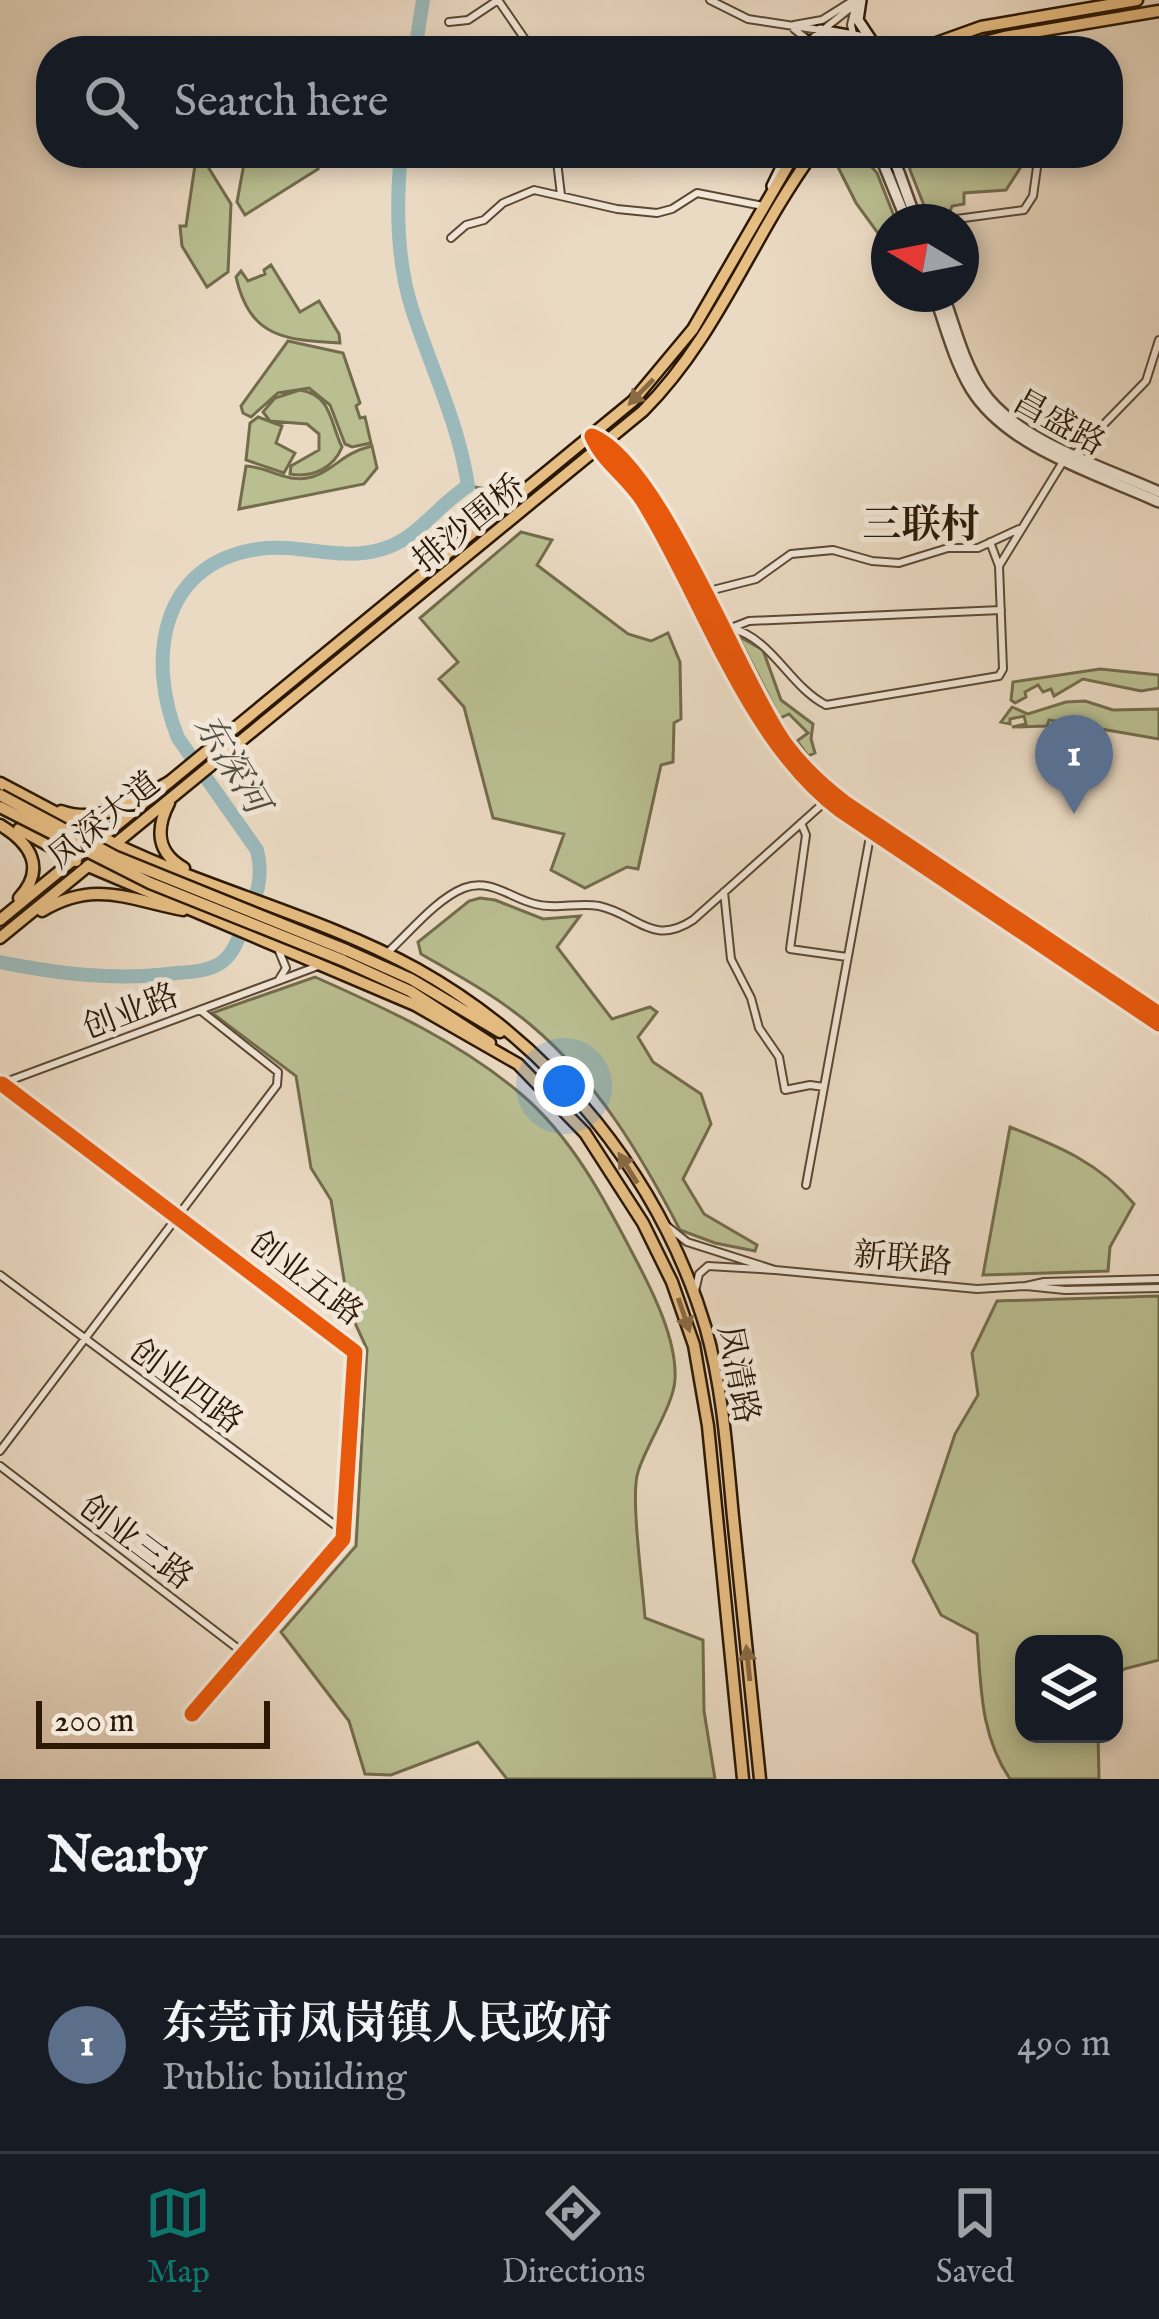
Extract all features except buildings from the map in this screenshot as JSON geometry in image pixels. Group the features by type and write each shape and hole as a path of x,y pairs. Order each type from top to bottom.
{"main road":[{"path":"950,36 1138,0"},
{"path":"1014,36 1159,10"},
{"path":"592,436 633,400 682,345 783,168"},
{"path":"603,446 657,397 692,354 806,168"},
{"name":"排沙围桥","path":"390,602 592,436"},
{"name":"排沙围桥","path":"400,612 603,446"},
{"name":"凤深大道","path":"0,919 390,602"},
{"name":"凤深大道","path":"4,935 400,612"},
{"path":"22,796 86,817 113,811 169,782"},
{"name":"凤清路","path":"0,783 101,838 386,954 462,996 580,1100 656,1214 696,1301 712,1354 722,1409 760,1779"},
{"path":"176,794 162,818 160,842 171,860 196,878"},
{"name":"凤清路","path":"0,795 135,865 344,955 410,991 475,1030 504,1054 554,1097 601,1155 643,1223 686,1319 708,1426 743,1779"},
{"name":"凤清路","path":"0,807 150,883 411,979 514,1039"},
{"path":"0,822 25,841 34,864 29,886 0,919"},
{"name":"凤清路","path":"0,822 183,910 386,991 504,1054"},
{"path":"4,935 58,902 94,893 126,895 183,910"}],"street":[{"path":"449,22 468,20 498,0 523,36"},
{"path":"710,0 739,16 853,36 852,15 859,0"},
{"path":"791,27 822,20 859,0"},
{"path":"817,36 859,0"},
{"path":"859,0 859,23 870,36"},
{"path":"791,27 800,36"},
{"path":"820,30 826,36"},
{"path":"558,168 561,195"},
{"path":"890,168 901,204"},
{"path":"897,168 910,204"},
{"path":"979,216 1024,211 1033,196 1037,168"},
{"path":"451,238 517,196 542,190 640,212 665,212 697,193 763,206"},
{"name":"昌盛路","path":"941,312 975,396 1017,436 1159,492"},
{"name":"昌盛路","path":"950,312 987,397 1016,424 1159,502"},
{"path":"999,566 1071,456 1146,380 1159,340"},
{"path":"592,436 644,486 728,629 776,730 820,783 1159,1014"},
{"path":"603,446 644,502 777,747 799,775 827,800 1159,1024"},
{"path":"705,592 756,579 791,554 833,550 899,563 948,548 973,549 1022,528"},
{"path":"728,629 754,636 812,696 826,704 999,676 1004,669 999,566 990,542"},
{"path":"728,629 749,621 1001,610"},
{"path":"386,954 448,899 472,886 492,886 540,905 599,906 660,931 685,925 827,800"},
{"path":"801,823 806,836 790,949 848,957"},
{"path":"806,1184 871,830"},
{"path":"724,892 731,958 752,998 759,1028 778,1057 785,1090 824,1087"},
{"path":"271,945 285,963 285,973 278,981"},
{"name":"创业路","path":"1,1084 322,964"},
{"path":"0,1450 280,1078 200,1010"},
{"name":"创业五路","path":"1,1084 355,1352 345,1532"},
{"name":"新联路","path":"656,1214 687,1242 775,1270"},
{"name":"新联路","path":"696,1301 696,1281 708,1266 977,1288 1044,1282 1159,1284"},
{"name":"创业四路","path":"0,1275 345,1532"},
{"name":"创业三路","path":"0,1466 245,1654"},
{"path":"192,1714 340,1545 345,1532"}],"green space":[{"path":"195,168 209,168 231,204 228,272 207,287 182,246 180,226 186,226"},
{"path":"243,168 318,169 245,215 237,202"},
{"path":"838,168 873,168 877,173 889,204 871,204 871,224"},
{"path":"910,168 1020,168 1006,190 964,193 964,204 923,204"},
{"path":"271,265 300,312 319,301 340,343 287,337 250,313 236,277 241,271 248,281 265,274"},
{"path":"288,341 343,353 371,443 345,444 330,405 309,388 278,393 251,417 243,413 241,406"},
{"path":"300,390 324,404 342,447 328,466 298,475 290,474 291,466 319,450 319,434 307,424 270,421 263,412 275,398"},
{"path":"258,417 282,426 276,443 295,453 284,473 246,460 250,423"},
{"path":"372,446 377,468 364,484 239,509 246,466 303,479"},
{"path":"521,532 552,540 537,565 628,634 651,641 668,633 680,662 681,719 674,723 673,762 661,765 638,869 627,867 585,888 551,870 564,834 493,818 464,707 439,679 458,662 420,618"},
{"path":"738,636 763,650 781,700 813,724 815,753 808,756 797,741 808,733 789,714 780,718"},
{"path":"1100,669 1159,675 1159,688 1141,691 1083,679 1054,696 1051,689 1043,692 1038,685 1025,692 1026,697 1015,703 1011,700 1013,682"},
{"path":"1085,701 1113,710 1159,709 1159,739 1049,720 1047,726 1012,727 1026,724 1024,716 1010,719 1010,724 1001,722 1012,707 1028,714"},
{"path":"480,898 543,919 580,916 557,947 612,1019 650,1007 657,1012 638,1037 653,1062 701,1094 711,1124 683,1179 704,1214 757,1245 755,1251 680,1230 633,1147 555,1047 519,1015 421,954 418,942 469,901"},
{"path":"315,977 448,1043 521,1094 586,1170 642,1271 668,1333 675,1364 670,1401 636,1484 645,1618 703,1640 704,1711 715,1779 507,1779 478,1742 391,1775 365,1774 349,1721 281,1632 356,1546 367,1349 349,1310 331,1200 311,1168 296,1076 212,1013"},
{"path":"1010,1127 1092,1167 1134,1204 1110,1247 1108,1271 983,1275"},
{"path":"1159,1296 1159,1660 1123,1670 1123,1635 1015,1635 1015,1743 1098,1743 1099,1779 1010,1779 987,1727 977,1634 941,1615 913,1561 955,1434 978,1395 972,1353 997,1301"}],"waterway":[{"name":"东深河","path":"417,36 423,0"},
{"name":"东深河","path":"0,962 66,973 132,976 201,970 226,958 256,895 259,860 257,850 178,738 168,708 163,647 181,594 200,573 225,558 258,549 349,554 393,545 468,486 458,440 403,271 400,168"},
{"path":"468,486 507,492"}],"cycle path":[{"path":"1159,1014 845,803 806,769 767,714 671,528 618,454 592,436 643,501 753,708 807,781 840,810 1159,1024"},
{"path":"2,1084 355,1352 343,1539 192,1714"}],"place":[{"name":"东莞市凤岗镇人民政府","path":"1074,814"}],"district":[{"name":"三联村","path":"921,523"}]}
